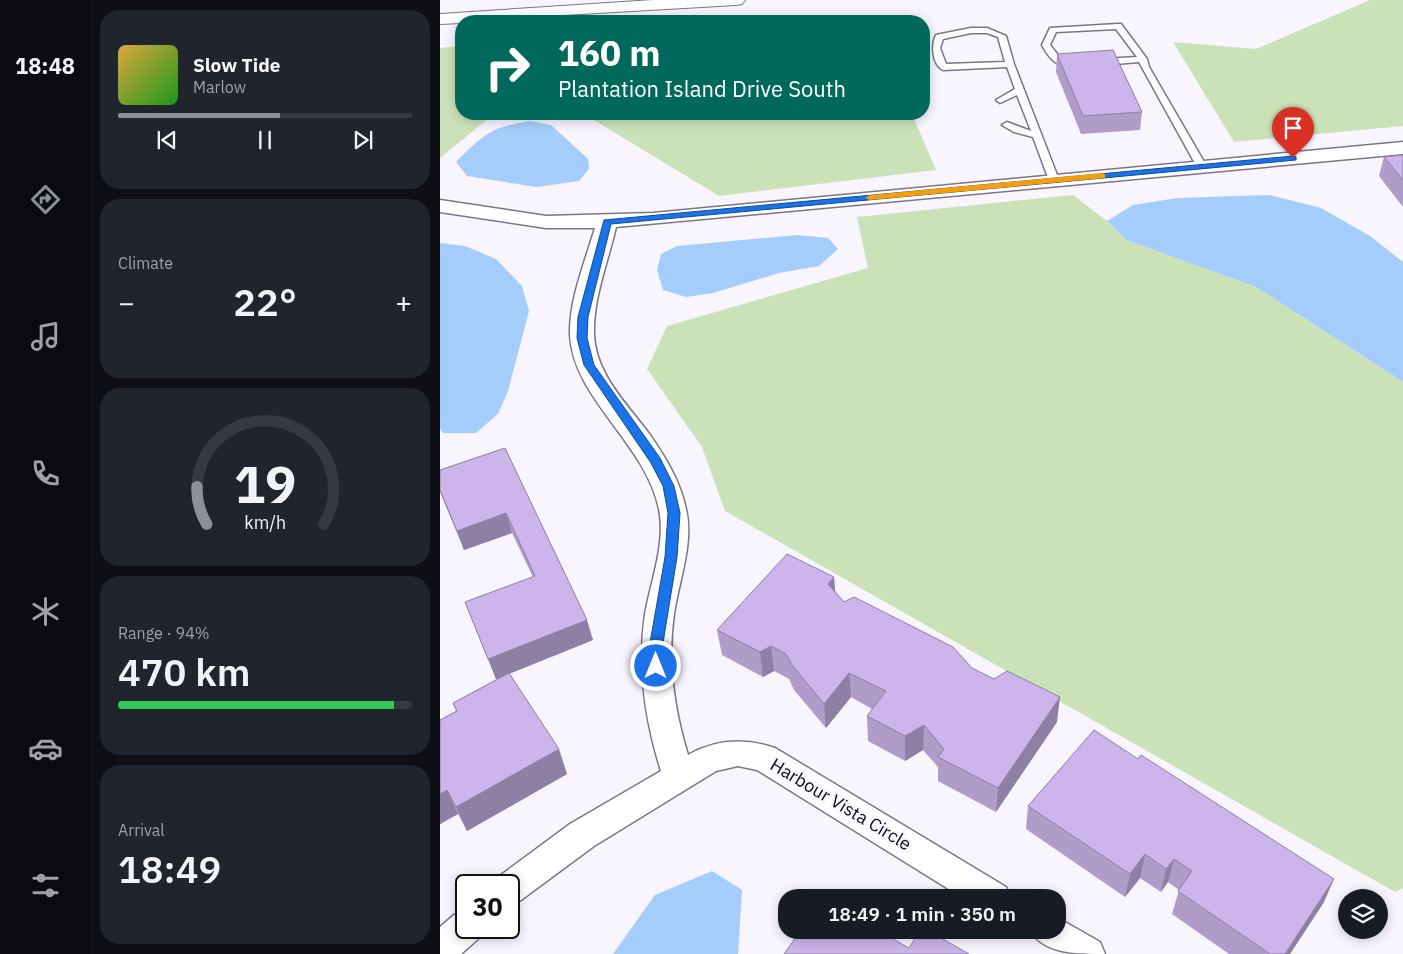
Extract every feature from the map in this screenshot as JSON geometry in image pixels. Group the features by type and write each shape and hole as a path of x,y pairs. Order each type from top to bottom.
{"main road":[{"path":"502,15 736,0"},
{"path":"440,19 455,18"}],"street":[{"path":"440,206 546,222 607,222 1403,148"},
{"path":"607,222 583,317 582,338 589,365 656,461 668,486 674,513 671,557 655,649 658,699 670,749 679,776"},
{"name":"Harbour Vista Circle","path":"520,881 582,835 679,776 709,759 738,753 764,758 979,889"},
{"path":"440,950 455,937"},
{"path":"1063,939 1087,954"}],"lane":[{"path":"1072,64 1064,65 1052,58 1046,45 1053,30 1118,26 1142,59 1202,167"},
{"path":"1010,64 943,67 936,48 939,37 954,31 993,31 1002,36 1010,64 1054,180"},
{"path":"1094,63 1142,59"},
{"path":"1000,100 1020,90"},
{"path":"1007,125 1036,135"}],"green space":[{"path":"1370,0 1403,0 1403,126 1234,142 1173,42 1256,49"},
{"path":"455,47 455,120 487,120 440,158 440,48"},
{"path":"594,120 915,120 936,170 719,196"},
{"path":"1073,195 1107,221 1126,240 1256,287 1403,382 1403,888 1395,892 725,511 702,447 647,369 667,326 868,268 857,217"}],"water":[{"path":"531,121 551,125 588,159 589,169 579,181 537,187 467,176 456,162 481,138 489,133 507,126"},
{"path":"1269,195 1321,208 1370,236 1403,262 1403,382 1256,287 1126,240 1107,221 1133,205 1177,198"},
{"path":"798,235 828,238 838,249 819,266 779,273 713,293 686,297 663,290 657,270 661,254 677,246"},
{"path":"440,243 465,246 496,259 522,286 529,311 508,391 498,414 476,433 443,433 440,429"},
{"path":"712,871 742,890 738,954 613,954 655,895"}],"building":[{"path":"1113,50 1142,112 1083,116 1057,54"},
{"path":"1403,155 1403,180 1384,157"},
{"path":"505,448 587,620 488,659 465,602 535,576 506,513 457,531 440,490 440,470"},
{"path":"787,554 834,577 828,584 844,602 854,597 953,647 972,668 994,679 1007,671 1060,697 998,788 938,757 944,749 924,725 905,736 867,716 886,691 849,673 824,704 792,665 786,654 771,646 760,652 717,630"},
{"path":"509,673 559,749 456,807 447,790 440,794 440,720 457,711 453,703"},
{"path":"1094,730 1138,759 1141,755 1334,879 1285,954 1270,954 1178,891 1192,871 1174,859 1166,869 1145,854 1130,874 1028,806"},
{"path":"795,939 893,939 909,948 914,939 943,939 969,954 784,954"}],"slow traffic":[{"path":"870,198 1102,176"}],"route":[{"path":"656,666 655,649 671,557 673,528 674,513 668,486 656,461 605,391 589,365 582,338 583,317 607,222 1293,158"}]}
